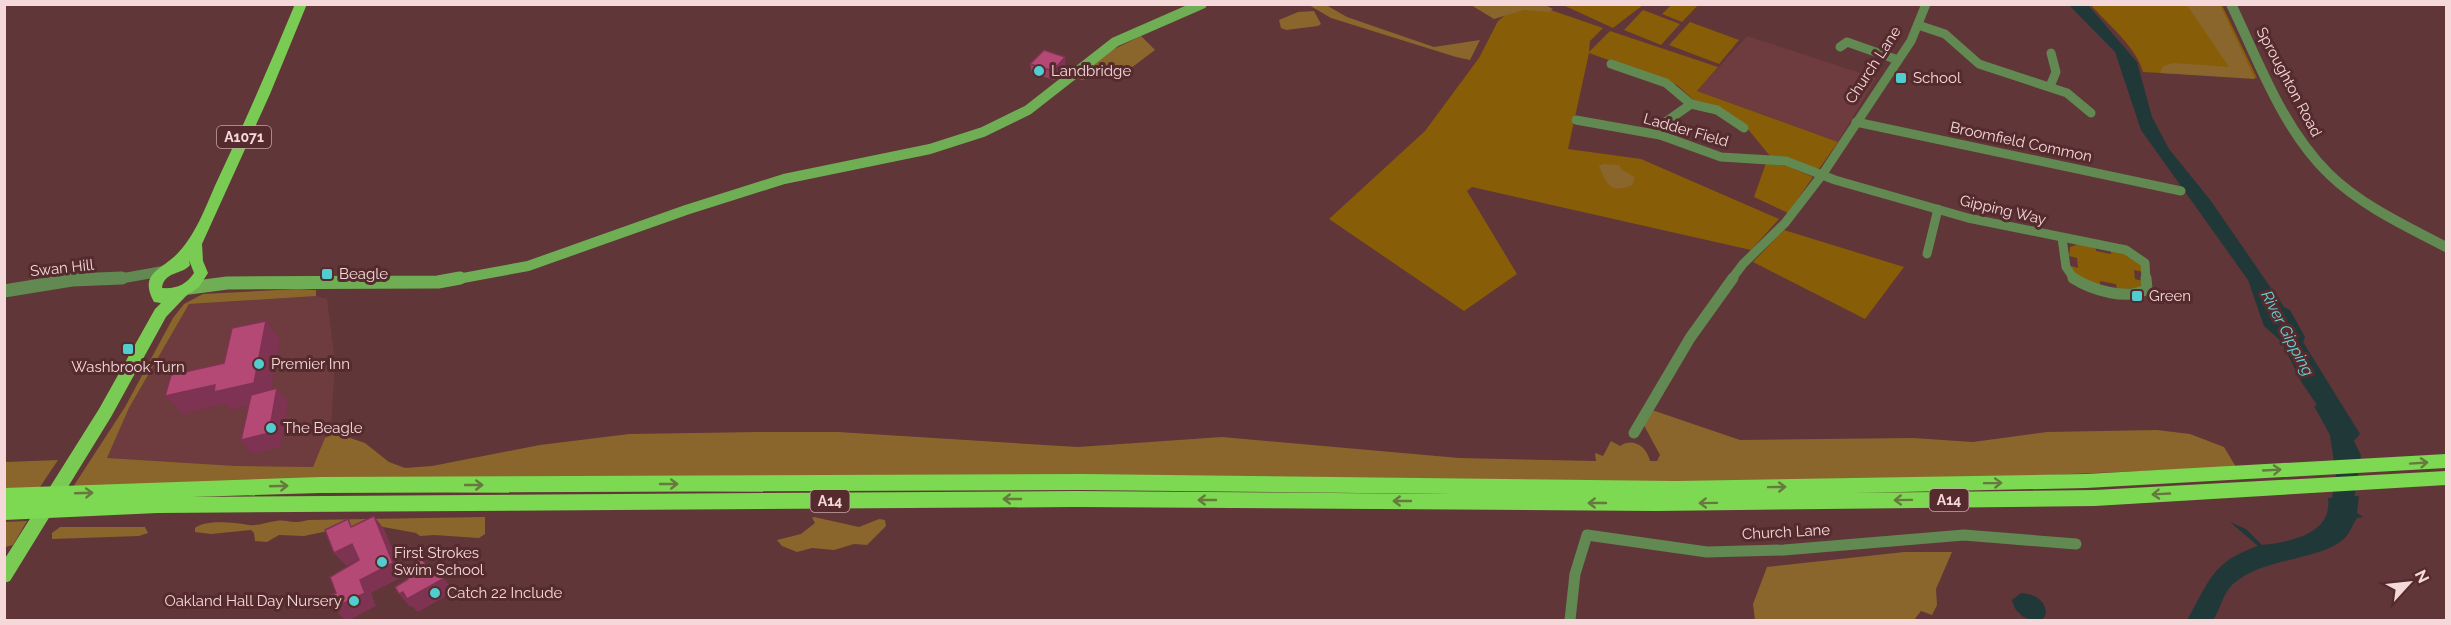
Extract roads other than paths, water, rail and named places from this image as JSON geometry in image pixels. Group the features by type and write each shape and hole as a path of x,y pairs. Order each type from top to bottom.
{"highway":[{"name":"A14","path":"2394,474 2446,461"},
{"name":"A14","path":"4,512 158,506 1075,499 1651,496 2095,498 2217,482 2394,474 2446,478"},
{"name":"A14","path":"4,496 332,485 1081,482 1651,496"}],"main road":[{"name":"A1071","path":"172,269 195,244 264,94 300,4"},
{"path":"157,288 171,294 227,283 438,282 528,266 784,178 930,149 983,132 1028,110 1115,42 1202,4"},
{"name":"A1071","path":"195,244 199,269"},
{"path":"160,313 157,288 160,277 172,269 185,265 199,269 227,283"},
{"path":"4,576 78,457 160,313 197,282 199,269"}],"street":[{"name":"Church Lane","path":"1634,433 1690,338 1712,306 1743,264 1785,223 1822,175 1898,60 1918,25 1926,4"},
{"name":"Sproughton Road","path":"2231,4 2290,122 2311,153 2329,174 2389,218 2446,247"},
{"path":"1918,25 1946,35 1963,54 1980,65 2007,75 2050,84 2073,96 2091,113"},
{"path":"1840,47 1847,42 1898,60"},
{"path":"2050,53 2056,72 2050,84"},
{"path":"1611,64 1675,86 1691,105 1717,110 1744,128"},
{"path":"1660,135 1667,121 1691,105"},
{"name":"Ladder Field","path":"1576,120 1660,135 1721,158 1780,160 1822,175"},
{"name":"Broomfield Common","path":"1856,122 2181,191"},
{"name":"Gipping Way","path":"1822,175 1988,224 2126,250 2135,254 2146,266 2147,289 2141,294 2130,295 2078,282 2067,271 2062,238"},
{"name":"Gipping Way","path":"1927,254 1938,209"},
{"name":"Swan Hill","path":"4,291 72,280 124,278 172,269"},
{"name":"Swan Hill","path":"124,278 157,288"},
{"name":"Church Lane","path":"1570,621 1575,574 1587,535 1707,552 1784,550 1964,535 2076,544"}],"water":[{"path":"2069,5 2088,5 2137,62 2152,117 2169,149 2211,201 2284,307 2290,310 2305,337 2303,342 2360,434 2354,441 2357,461 2334,462 2330,435 2314,406 2317,405 2302,383 2281,341 2264,326 2248,280 2141,130 2115,52"},
{"path":"2359,496 2357,513 2363,517 2357,518 2345,538 2334,546 2306,556 2275,563 2246,575 2229,588 2213,620 2187,620 2207,584 2221,566 2242,552 2258,546 2230,522 2246,529 2262,545 2285,541 2317,528 2324,520 2328,510 2328,498"},
{"path":"2021,593 2035,596 2042,601 2046,614 2043,619 2028,619 2019,614 2012,600"}],"waterway":[{"name":"River Gipping","path":"2339,523 2350,456 2347,449"}],"place":[{"name":"Landbridge","path":"1039,71"},
{"name":"School","path":"1901,78"},
{"name":"Beagle","path":"327,274"},
{"name":"Green","path":"2137,296"},
{"name":"Washbrook Turn","path":"128,349"},
{"name":"Premier Inn","path":"259,364"},
{"name":"The Beagle","path":"271,428"},
{"name":"First Strokes Swim School","path":"382,562"},
{"name":"Catch 22 Include","path":"435,593"},
{"name":"Oakland Hall Day Nursery","path":"354,601"}]}
